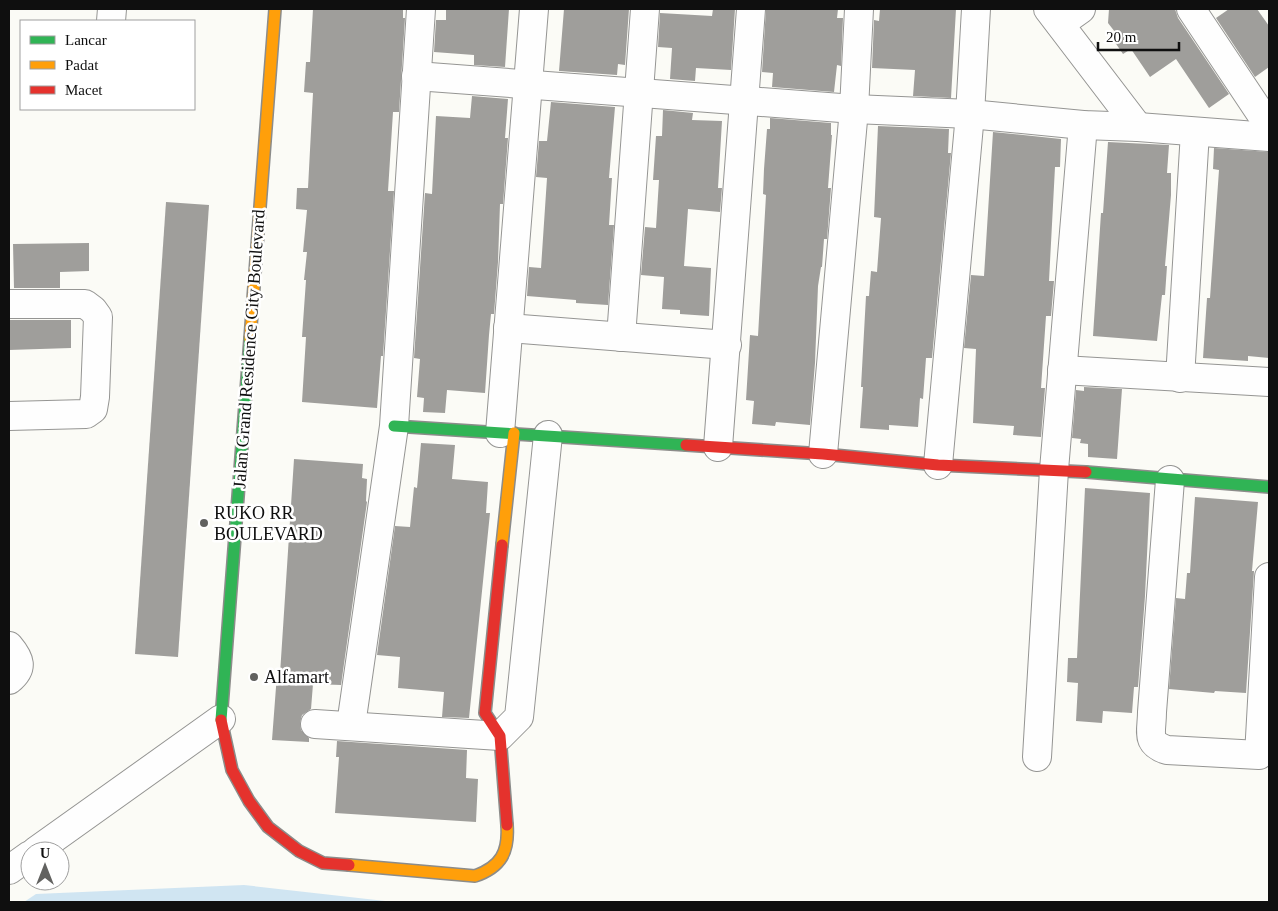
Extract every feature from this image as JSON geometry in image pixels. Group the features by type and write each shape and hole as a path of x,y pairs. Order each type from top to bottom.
{"street":[{"name":"Jalan Grand Residence City Boulevard","path":"275,9 221,720 232,770 249,801 268,827 299,851 323,863 475,876 487,872 498,864 506,851 508,835 500,736"},
{"path":"351,725 394,426 421,9"},
{"path":"500,736 485,713 507,433 508,328 534,9"},
{"path":"621,337 645,9"},
{"path":"718,448 752,9"},
{"path":"823,454 854,109 859,9"},
{"path":"938,465 970,114 976,9"},
{"path":"1191,9 1269,126"},
{"path":"1063,14 1138,127"},
{"path":"416,76 854,109 970,114 1083,125 1138,127 1269,137"},
{"path":"1037,757 1054,470 1083,125"},
{"path":"1180,378 1195,132"},
{"path":"9,304 85,304 98,317 95,404 93,408 86,414 9,416"},
{"path":"508,328 727,345"},
{"path":"1062,370 1269,382"},
{"path":"394,426 823,454 938,465 1054,470 1269,487"},
{"path":"315,724 500,736 519,717 548,435"},
{"path":"1170,480 1152,712 1152,742 1156,747 1167,750 1264,755 1269,578"},
{"path":"9,646 19,660 19,666 18,672 9,680"},
{"path":"50,841 221,720"},
{"path":"9,870 20,862"}],"water":[{"path":"244,885 394,902 24,902 36,894"}],"building":[{"path":"313,9 403,9 403,18 405,18 399,112 393,112 388,191 394,191 383,356 381,356 377,408 302,402 306,337 302,337 307,252 303,252 307,210 296,209 297,188 308,188 313,93 304,92 306,62 310,62"},
{"path":"446,9 509,9 505,67 474,65 474,55 434,52 436,20 446,20"},
{"path":"564,9 629,9 625,65 618,64 617,75 559,71"},
{"path":"713,9 735,9 731,70 696,68 695,81 670,79 672,48 658,47 660,13 712,16"},
{"path":"766,9 838,9 837,18 843,18 841,66 837,65 834,92 772,87 773,73 762,72"},
{"path":"880,9 956,9 951,98 913,96 915,70 872,68 874,20 879,21"},
{"path":"1109,9 1175,9 1178,18 1229,94 1209,108 1176,59 1150,77 1131,49 1123,54 1110,35 1115,32 1108,23"},
{"path":"1229,9 1257,9 1269,26 1269,67 1255,77 1216,18"},
{"path":"472,96 508,99 505,138 508,138 503,204 500,204 494,314 491,314 485,393 447,390 445,413 423,412 424,398 417,397 420,359 414,358 425,193 432,194 436,116 470,118"},
{"path":"551,102 615,107 609,178 612,178 609,225 614,225 608,305 576,303 576,300 527,296 529,267 541,268 547,178 536,177 539,141 547,141"},
{"path":"663,110 693,113 692,120 722,121 718,188 722,188 720,212 688,209 684,266 711,268 709,316 680,314 680,310 662,309 664,277 641,275 645,227 656,228 659,180 653,180 656,136 662,136"},
{"path":"770,118 831,123 832,135 828,188 831,188 827,239 824,239 822,267 818,286 810,425 776,422 775,426 752,424 754,401 746,400 750,335 758,336 766,195 763,194 764,169 767,129 770,129"},
{"path":"878,126 949,129 948,153 951,153 932,358 926,358 923,399 920,398 918,427 889,425 889,430 860,428 866,296 869,296 871,271 877,272 881,218 874,217"},
{"path":"993,132 1061,139 1060,167 1055,167 1049,281 1054,281 1051,316 1046,316 1041,388 1045,388 1041,437 1013,435 1014,426 973,423 976,349 964,348 971,275 984,276"},
{"path":"1108,142 1169,145 1167,173 1171,173 1171,195 1165,266 1167,266 1165,295 1162,295 1157,341 1093,336 1101,213 1103,213"},
{"path":"1214,148 1269,152 1269,358 1248,356 1248,361 1203,358 1207,298 1210,298 1219,170 1213,169"},
{"path":"166,202 209,205 178,657 135,654"},
{"path":"89,243 89,271 60,272 60,288 14,288 13,244"},
{"path":"9,320 71,320 71,348 9,350"},
{"path":"1084,387 1122,389 1117,459 1088,457 1088,444 1080,443 1081,439 1072,438 1076,390 1084,391"},
{"path":"421,443 455,445 452,479 488,482 486,513 490,513 469,718 442,717 444,692 398,688 400,657 377,655 395,526 410,527 414,487 417,488"},
{"path":"294,459 363,464 362,478 367,479 367,502 341,685 313,684 311,709 302,715 300,723 301,730 309,738 309,742 272,740 277,674 280,674"},
{"path":"1085,488 1150,493 1138,687 1134,687 1132,713 1103,711 1102,723 1076,721 1078,683 1067,682 1068,658 1077,658"},
{"path":"1195,497 1258,502 1252,571 1254,571 1246,693 1215,691 1214,693 1169,689 1176,598 1185,599 1187,573 1190,573"},
{"path":"337,741 467,750 466,778 478,779 476,822 335,813 339,757 336,757"}],"traffic: fast":[{"path":"221,720 250,339"},
{"path":"394,426 686,445"},
{"path":"1086,472 1269,487"}],"traffic: slow":[{"path":"250,339 275,9"},
{"path":"502,545 514,433"},
{"path":"349,865 475,876 491,868 502,857 507,843 507,825"}],"traffic: jam":[{"path":"686,445 823,454 938,465 1086,472"},
{"path":"502,545 485,713 500,736 507,825"},
{"path":"221,720 232,770 249,801 268,827 299,851 323,863 349,865"}],"place":[{"name":"RUKO RR BOULEVARD","path":"204,523"},
{"name":"Alfamart","path":"254,677"}]}
